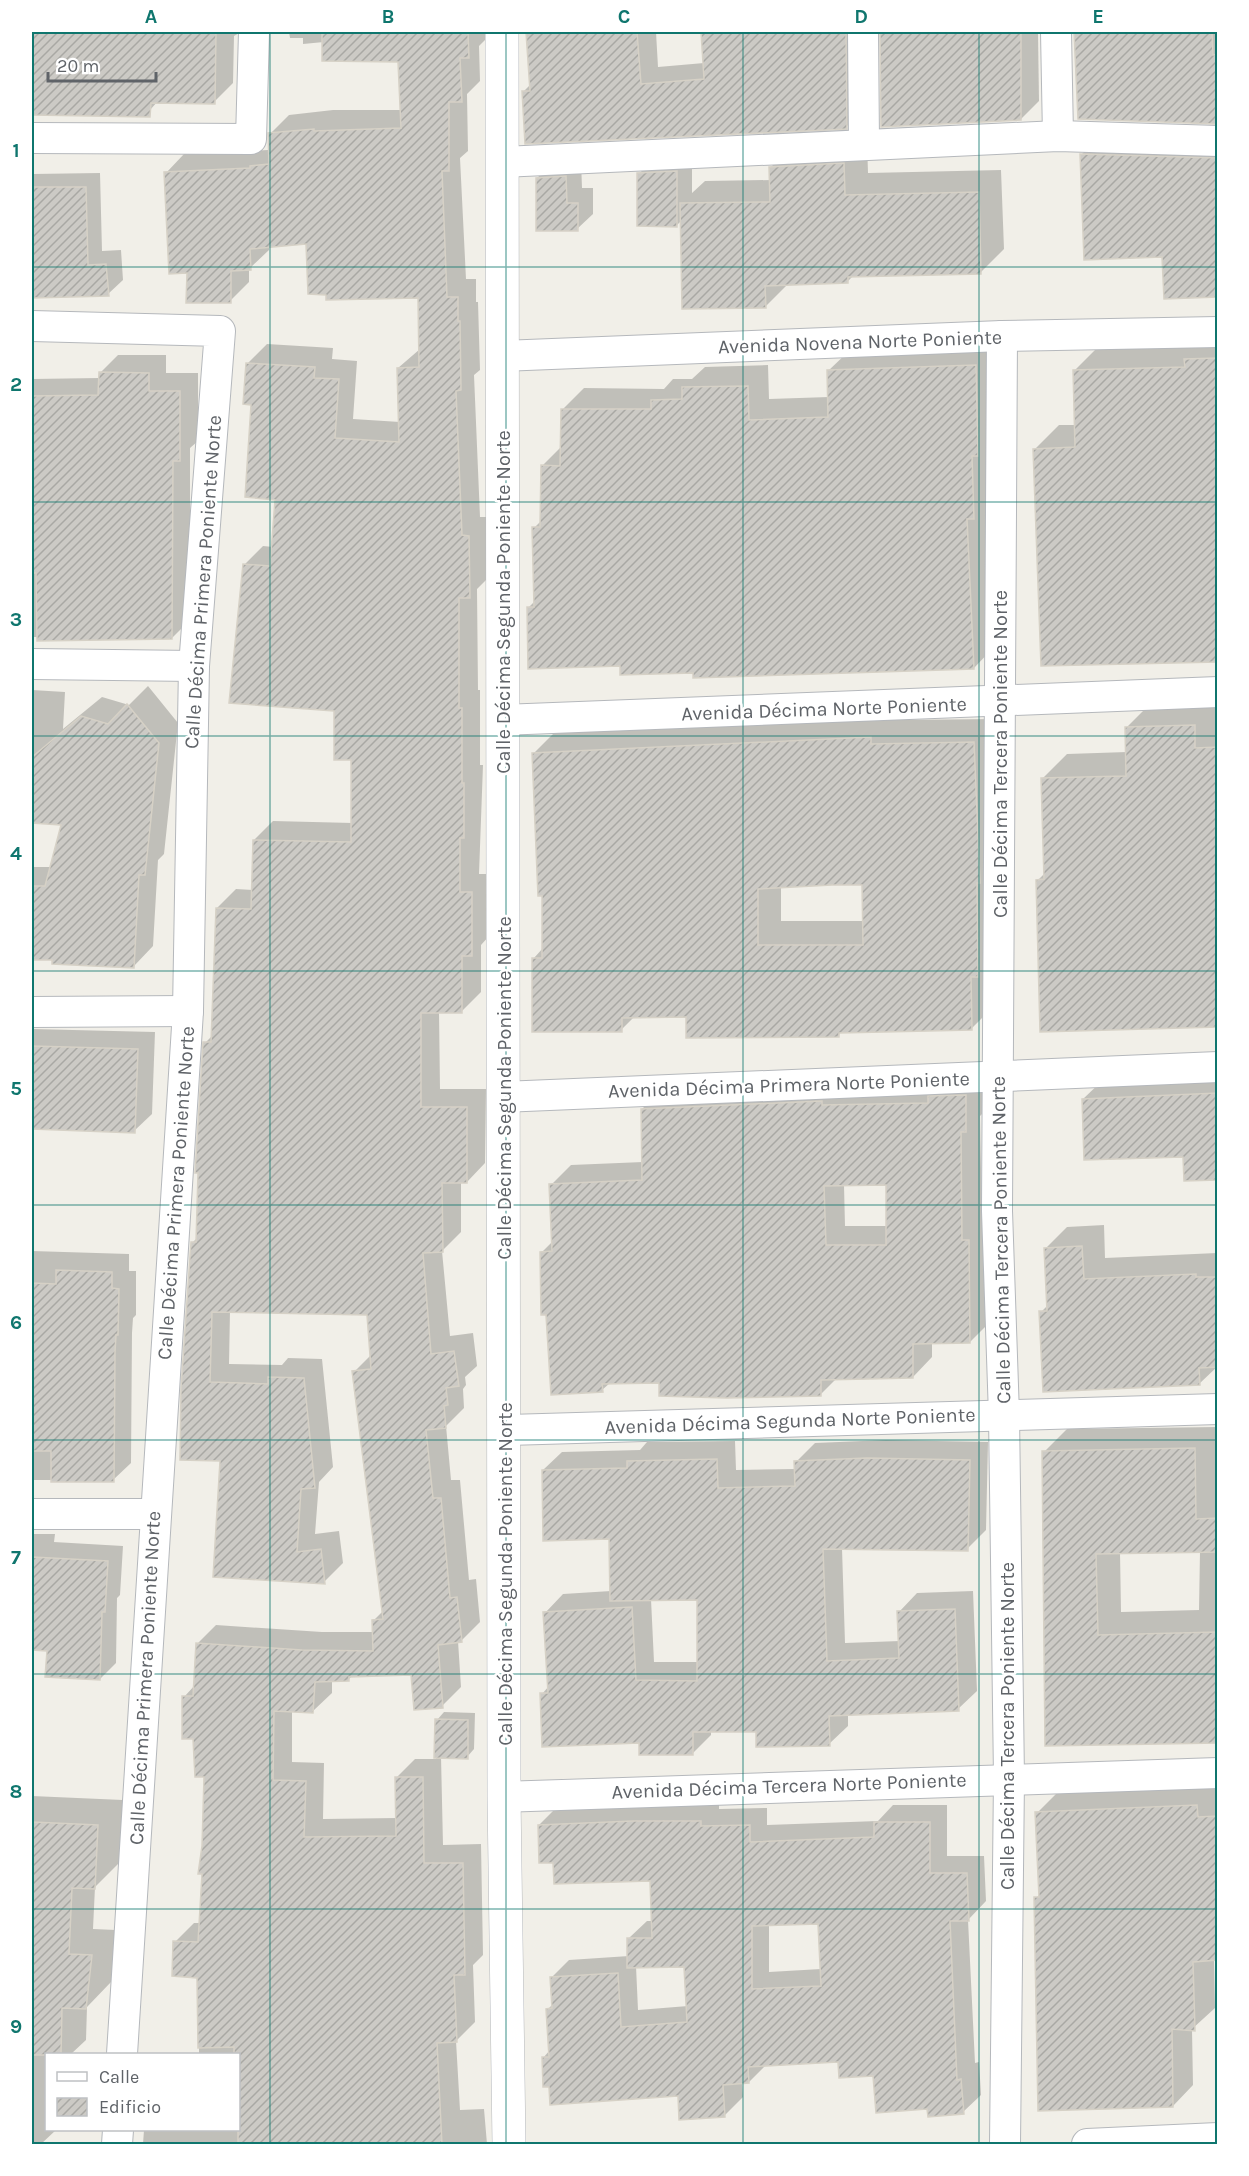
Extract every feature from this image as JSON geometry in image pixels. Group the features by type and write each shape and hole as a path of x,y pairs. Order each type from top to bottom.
{"street":[{"path":"32,138 251,138 254,32"},
{"name":"Calle Décima Segunda Poniente Norte","path":"502,32 504,162 502,720 506,1430 504,1797 509,2145"},
{"path":"863,32 864,143"},
{"path":"1056,32 1058,136"},
{"path":"504,162 864,143 1058,136 1218,141"},
{"name":"Calle Décima Primera Poniente Norte","path":"32,326 220,331 194,666 188,1011 154,1514 122,2053"},
{"name":"Avenida Novena Norte Poniente","path":"502,356 1002,336 1218,332"},
{"name":"Calle Décima Tercera Poniente Norte","path":"1002,336 997,1211 1004,1415 1009,1778 1005,2145"},
{"path":"32,664 194,666"},
{"name":"Avenida Décima Norte Poniente","path":"502,720 1000,703 1218,692"},
{"path":"32,1012 188,1011"},
{"name":"Avenida Décima Primera Norte Poniente","path":"504,1097 1218,1067"},
{"name":"Avenida Décima Segunda Norte Poniente","path":"506,1430 1218,1409"},
{"path":"32,1514 154,1514"},
{"name":"Avenida Décima Tercera Norte Poniente","path":"504,1797 1009,1778 1218,1773"},
{"path":"1087,2145 1218,2138"}],"building":[{"path":"32,32 216,32 215,104 151,103 150,117 32,115"},
{"path":"322,32 468,32 469,58 460,58 462,102 449,102 449,171 442,171 447,297 458,297 458,321 460,321 461,390 456,391 462,535 469,536 470,598 459,598 459,708 462,708 462,783 464,783 464,838 460,838 460,892 472,892 472,956 462,956 462,1013 421,1013 421,1107 467,1107 467,1183 442,1183 443,1252 423,1253 431,1354 454,1351 459,1386 446,1388 448,1405 444,1406 446,1428 426,1430 433,1498 441,1498 450,1598 457,1597 462,1642 438,1645 443,1708 414,1710 411,1675 349,1677 349,1681 315,1682 313,1713 274,1711 273,1780 306,1781 304,1837 396,1836 395,1777 423,1777 424,1863 463,1863 465,1975 454,1975 457,2042 437,2043 442,2145 238,2145 240,2053 234,2053 234,2047 198,2048 197,1978 172,1976 173,1941 198,1942 202,1874 198,1874 202,1846 204,1777 195,1777 193,1739 182,1739 182,1696 193,1696 196,1643 302,1650 373,1651 372,1620 383,1619 352,1371 371,1369 367,1315 212,1312 210,1382 268,1384 268,1377 304,1378 315,1488 301,1489 297,1552 321,1549 325,1584 213,1577 220,1461 180,1460 181,1389 191,1242 196,1242 198,1173 195,1173 203,1042 211,1042 216,908 251,909 253,840 351,842 351,760 334,760 334,711 229,703 243,564 270,566 275,500 245,497 251,405 243,404 246,363 315,367 314,378 339,379 335,438 399,442 397,368 419,367 418,298 326,300 326,295 308,294 306,244 250,249 251,270 231,271 231,303 186,303 187,273 169,274 164,172 250,168 250,166 269,164 268,133 314,129 314,131 401,128 398,62 322,61"},
{"path":"526,32 637,32 641,84 704,79 701,32 846,32 847,129 525,144 522,91 530,91"},
{"path":"880,32 1021,32 1021,120 881,127"},
{"path":"1074,32 1212,32 1213,55 1218,54 1218,124 1078,119"},
{"path":"1080,154 1218,158 1218,297 1164,299 1162,257 1084,260"},
{"path":"844,163 845,195 979,192 981,274 848,277 848,283 765,286 766,308 682,309 680,203 770,202 769,167"},
{"path":"677,171 677,227 637,226 637,173"},
{"path":"566,176 567,203 578,203 578,231 536,231 536,178"},
{"path":"32,187 86,187 88,265 106,264 109,296 32,298"},
{"path":"1218,358 1218,662 1041,666 1033,449 1075,447 1073,370 1185,367 1184,359"},
{"path":"976,365 978,456 972,456 974,519 967,519 974,669 693,678 693,673 620,675 620,666 528,669 527,607 534,607 532,527 540,527 541,465 560,466 561,409 651,409 651,400 682,399 682,387 748,386 749,420 828,417 827,370"},
{"path":"99,372 149,373 149,391 180,391 180,461 173,461 172,639 37,641 36,573 32,573 32,396 98,395"},
{"path":"127,704 159,743 145,875 139,875 134,968 52,964 52,960 32,960 32,886 45,886 61,825 32,823 32,757 81,716 108,724"},
{"path":"1195,725 1195,748 1218,747 1218,1027 1040,1032 1036,880 1044,879 1041,778 1126,776 1125,727"},
{"path":"871,737 871,744 974,742 980,883 977,883 978,977 971,977 972,1030 839,1033 839,1037 686,1038 686,1017 622,1018 622,1032 532,1032 532,958 542,958 542,896 538,896 532,753","holes":["862,885 863,945 758,945 758,889"]},
{"path":"32,1046 138,1049 135,1133 32,1129"},
{"path":"1218,1093 1218,1180 1184,1181 1183,1157 1084,1160 1082,1099"},
{"path":"966,1095 966,1132 961,1132 962,1240 969,1240 970,1343 913,1344 913,1378 821,1380 821,1396 726,1398 659,1396 659,1383 602,1384 603,1392 551,1395 546,1315 541,1315 540,1252 552,1251 549,1184 642,1180 641,1109 822,1101 822,1105 928,1103 928,1096","holes":["886,1185 886,1245 826,1245 824,1186"]},
{"path":"1082,1246 1084,1279 1196,1274 1196,1277 1218,1277 1218,1367 1199,1368 1200,1385 1043,1392 1039,1311 1047,1311 1044,1248"},
{"path":"56,1270 112,1272 112,1288 119,1289 118,1335 116,1335 115,1352 114,1482 51,1482 51,1451 32,1451 32,1283 56,1284"},
{"path":"1195,1448 1196,1519 1218,1518 1218,1552 1096,1554 1098,1635 1218,1632 1218,1743 1045,1746 1042,1451"},
{"path":"867,1458 970,1460 968,1551 823,1549 827,1661 899,1658 897,1611 955,1609 959,1711 829,1716 830,1746 756,1747 756,1732 693,1732 693,1755 639,1755 639,1743 542,1747 540,1693 548,1693 543,1612 632,1607 636,1680 697,1681 697,1600 610,1601 609,1539 543,1541 542,1470 627,1468 627,1461 717,1459 718,1488 795,1486 794,1461"},
{"path":"32,1557 108,1561 105,1612 102,1612 100,1680 45,1677 47,1651 32,1650"},
{"path":"435,1719 468,1720 468,1759 434,1758"},
{"path":"1197,1805 1198,1817 1218,1816 1218,1960 1193,1962 1195,2031 1172,2029 1173,2107 1038,2111 1034,1897 1039,1897 1035,1812"},
{"path":"701,1821 701,1826 750,1825 750,1842 874,1837 874,1822 930,1822 930,1873 967,1873 969,1921 950,1921 957,2080 961,2079 964,2114 928,2117 927,2109 876,2113 873,2076 839,2078 838,2062 748,2067 749,2083 723,2085 725,2117 679,2120 678,2096 550,2105 549,2087 543,2087 542,2057 549,2057 546,2009 552,2008 550,1977 618,1973 621,2027 687,2022 684,1967 627,1968 627,1938 652,1938 650,1881 554,1884 553,1863 539,1863 538,1825","holes":["818,1924 821,1986 752,1989 752,1926"]},
{"path":"32,1822 98,1825 95,1889 72,1888 69,1954 92,1955 86,2009 62,2008 61,2053 32,2055"}]}
